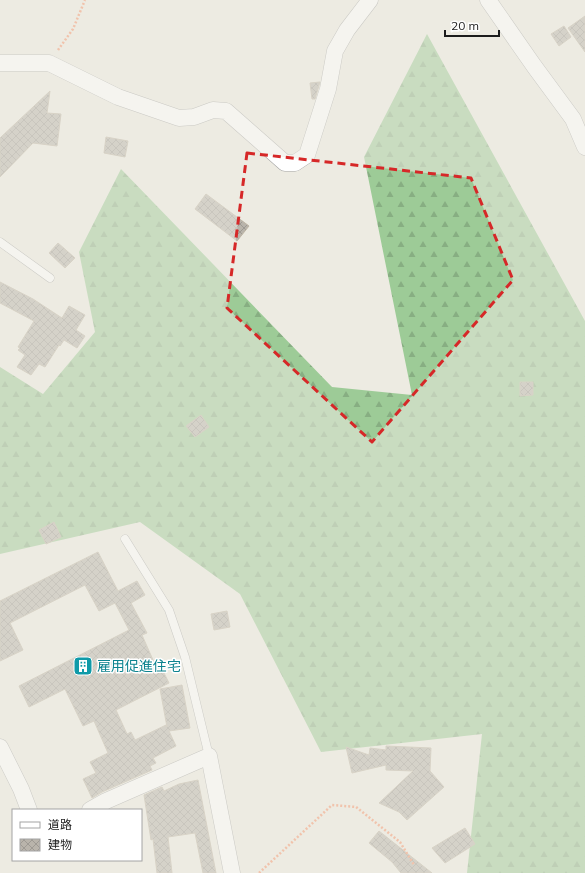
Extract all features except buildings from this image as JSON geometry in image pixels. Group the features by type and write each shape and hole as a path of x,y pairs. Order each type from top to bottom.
{"street":[{"path":"0,63 49,64 118,96 179,118 194,117 213,110 226,111 285,163 295,164 307,154 328,89 336,50 347,30 370,0"},
{"path":"488,0 573,119 585,147"},
{"path":"0,747 21,789 29,809"},
{"path":"92,809 106,801 209,756 232,873"}],"lane":[{"path":"0,242 50,278"},
{"path":"125,539 169,610 185,657 209,756"}],"path":[{"path":"49,64 73,30 86,0"},
{"path":"259,873 332,805 356,807 400,842 414,865"}],"highlighted area":[{"path":"247,153 471,178 513,280 372,442 227,308"}],"green space":[{"path":"427,34 585,321 585,873 467,873 482,734 321,752 240,594 140,522 0,554 0,367 43,394 95,332 79,252 121,169 332,387 412,395 364,157"}],"place":[{"name":"雇用促進住宅","path":"83,666"}]}
